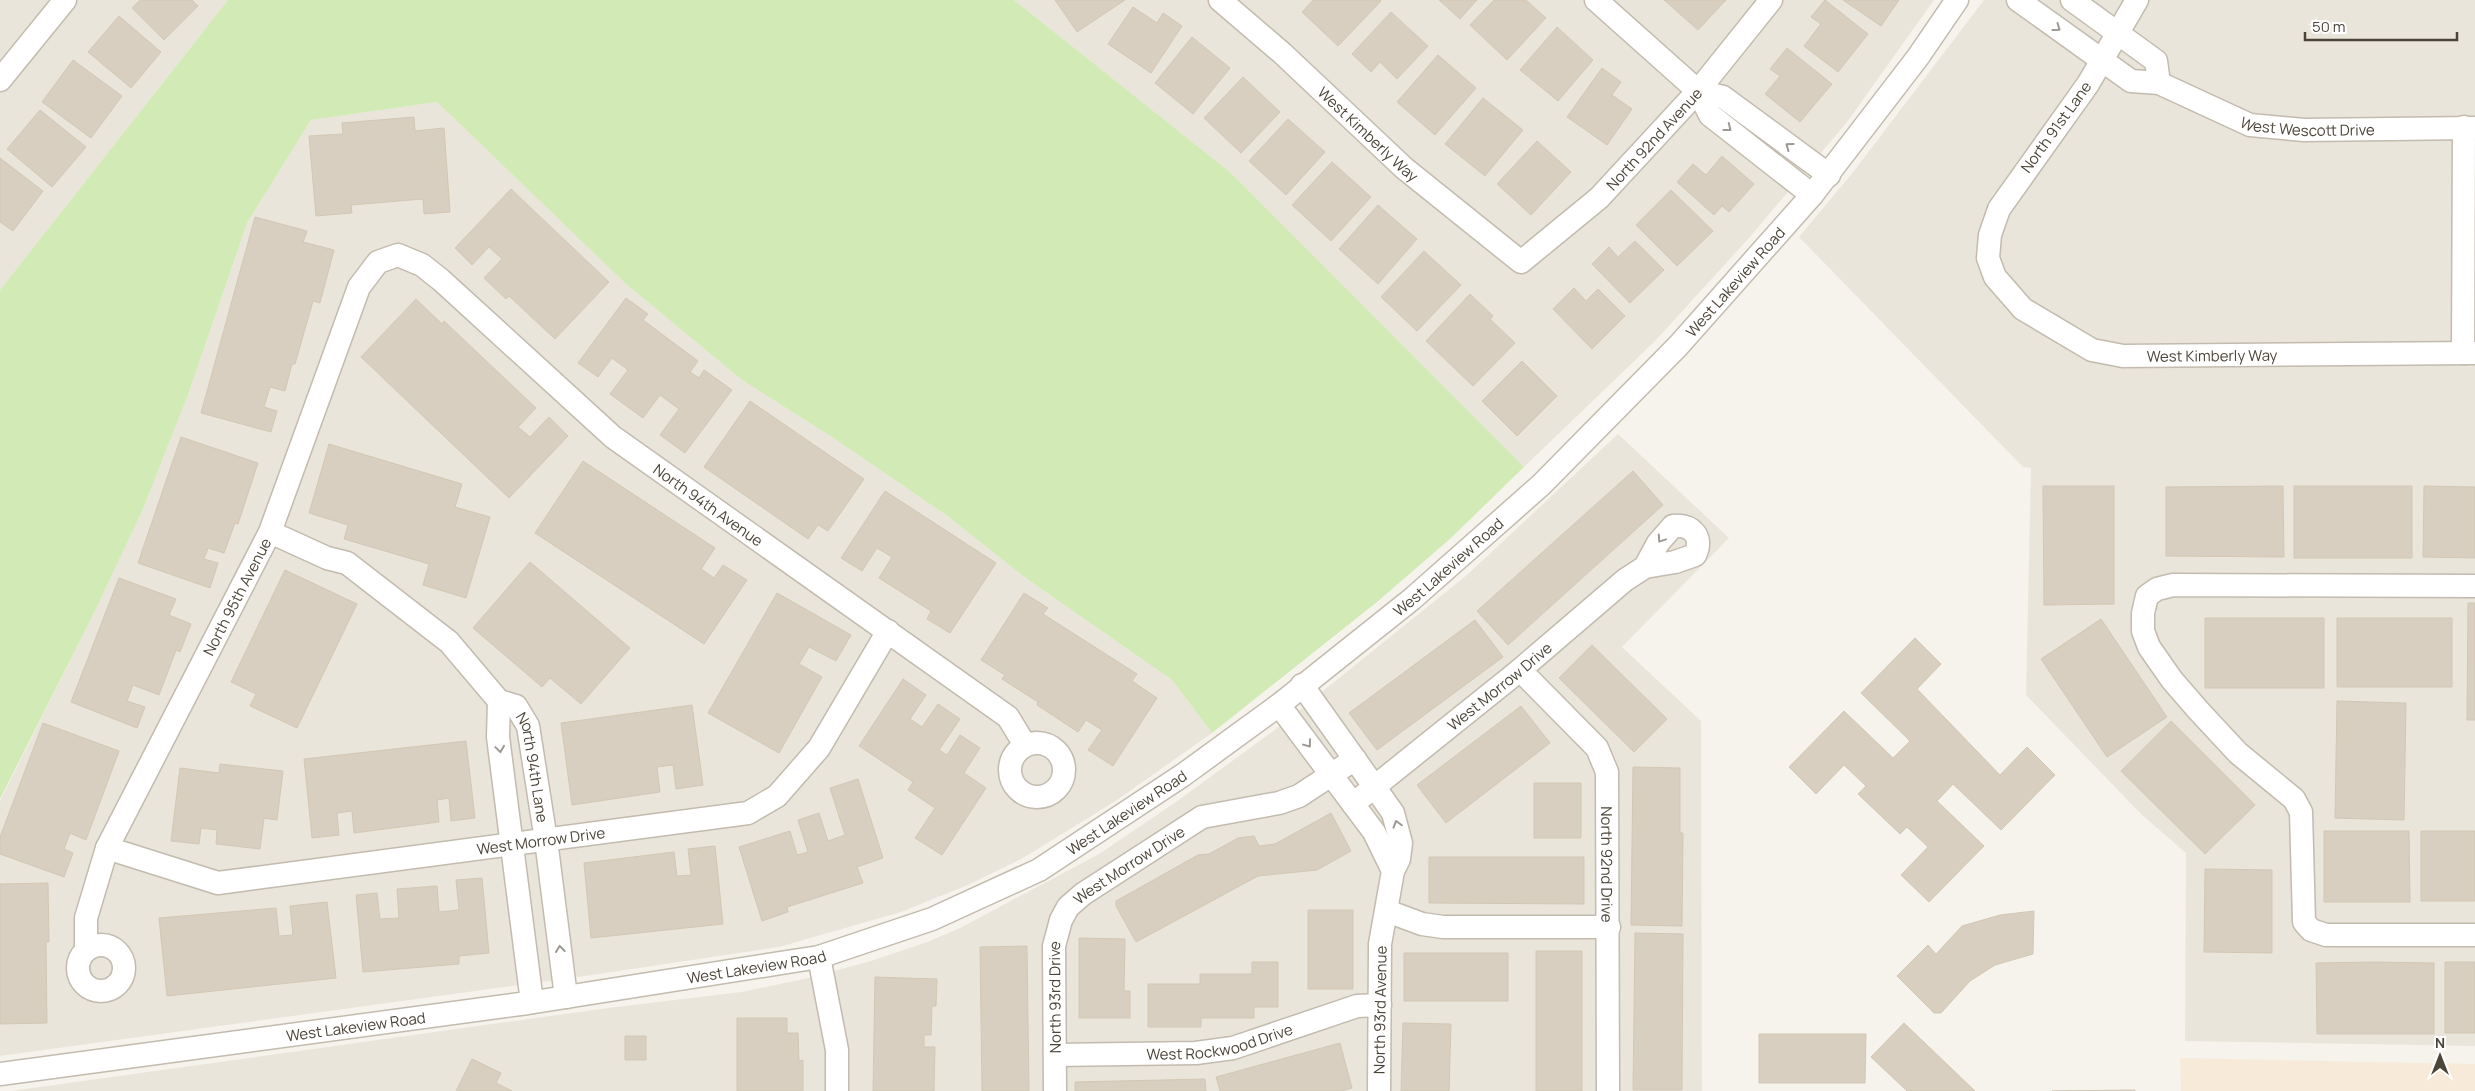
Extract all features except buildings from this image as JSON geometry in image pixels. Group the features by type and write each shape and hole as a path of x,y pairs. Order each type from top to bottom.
{"street":[{"path":"0,80 65,0"},
{"name":"West Kimberly Way","path":"1220,0 1282,53 1404,168 1521,262"},
{"path":"1596,0 1698,91 1710,115 1812,195"},
{"name":"North 92nd Avenue","path":"1521,262 1599,198 1698,91 1771,0"},
{"name":"West Lakeview Road","path":"0,1074 532,1002 819,957 932,919 1039,870 1183,775 1279,705 1412,599 1541,485 1678,346 1812,195 1918,57 1957,0"},
{"name":"West Wescott Drive","path":"2018,0 2130,81 2159,83 2250,125 2304,130 2469,127"},
{"path":"2072,0 2156,60 2159,83"},
{"name":"North 91st Lane","path":"1988,258 1990,235 1999,209 2088,84 2137,0"},
{"path":"1698,91 1723,97 1829,175"},
{"path":"2469,127 2469,353"},
{"name":"North 95th Avenue","path":"86,950 86,918 107,848 270,532 358,287 378,262 398,255"},
{"name":"North 94th Avenue","path":"398,255 422,265 441,280 613,437 1008,717 1025,745"},
{"name":"West Kimberly Way","path":"1988,258 1995,277 2023,309 2092,350 2115,354 2469,353"},
{"name":"North 94th Lane","path":"270,532 327,558 348,563 449,642 499,701 516,706 528,726 546,840 566,997"},
{"name":"West Morrow Drive","path":"1353,804 1520,670 1625,580 1645,568"},
{"path":"2475,586 2173,585 2157,589 2148,596 2143,613 2143,631 2149,647 2172,680 2238,753 2294,799 2301,812 2304,922 2311,930 2326,935 2475,935"},
{"name":"West Morrow Drive","path":"107,848 218,884 748,813 777,796 819,748 888,631"},
{"name":"North 92nd Drive","path":"1520,670 1597,748 1607,772 1608,1091"},
{"name":"North 93rd Avenue","path":"1302,685 1394,813 1398,827 1401,843 1399,859 1393,871 1380,944 1379,1091"},
{"name":"North 94th Lane","path":"499,701 498,737 532,1002"},
{"path":"1279,705 1374,832 1393,871"},
{"name":"West Morrow Drive","path":"1068,907 1083,894 1202,816 1279,803 1299,796 1355,760"},
{"name":"North 93rd Drive","path":"1055,1091 1054,946 1061,920 1068,907"},
{"path":"1387,911 1422,924 1443,927 1608,927"},
{"path":"819,957 837,1050 837,1091"},
{"name":"West Rockwood Drive","path":"1055,1055 1196,1054 1233,1048 1357,1006 1380,1005"}],"shaded area":[{"path":"0,0 228,0 0,290"},
{"path":"1014,0 1934,0 1847,122 1749,238 1655,341 1524,467 1231,173"},
{"path":"1984,0 2475,0 2475,1046 2185,1041 2186,853 2142,815 2026,695 2031,468 2023,467 1799,237 1854,171"},
{"path":"437,102 626,284 742,380 835,439 946,515 1027,579 1172,680 1212,733 1114,802 1023,858 968,885 901,912 779,947 585,976 0,1056 0,801 93,615 143,509 188,395 247,223 311,120"},
{"path":"1618,434 1729,538 1622,647 1701,721 1702,1091 11,1091 608,1008 741,992 809,978 871,961 927,942 960,928 1099,854 1176,802 1272,732 1467,575"},
{"path":"2180,1058 2475,1064 2475,1091 2181,1091"}],"green space":[{"path":"228,0 1014,0 1231,173 1524,467 1451,538 1377,602 1212,733 1172,680 1027,579 946,515 835,439 742,380 626,284 437,102 311,120 247,223 188,395 143,509 93,615 0,799 0,290"}]}
